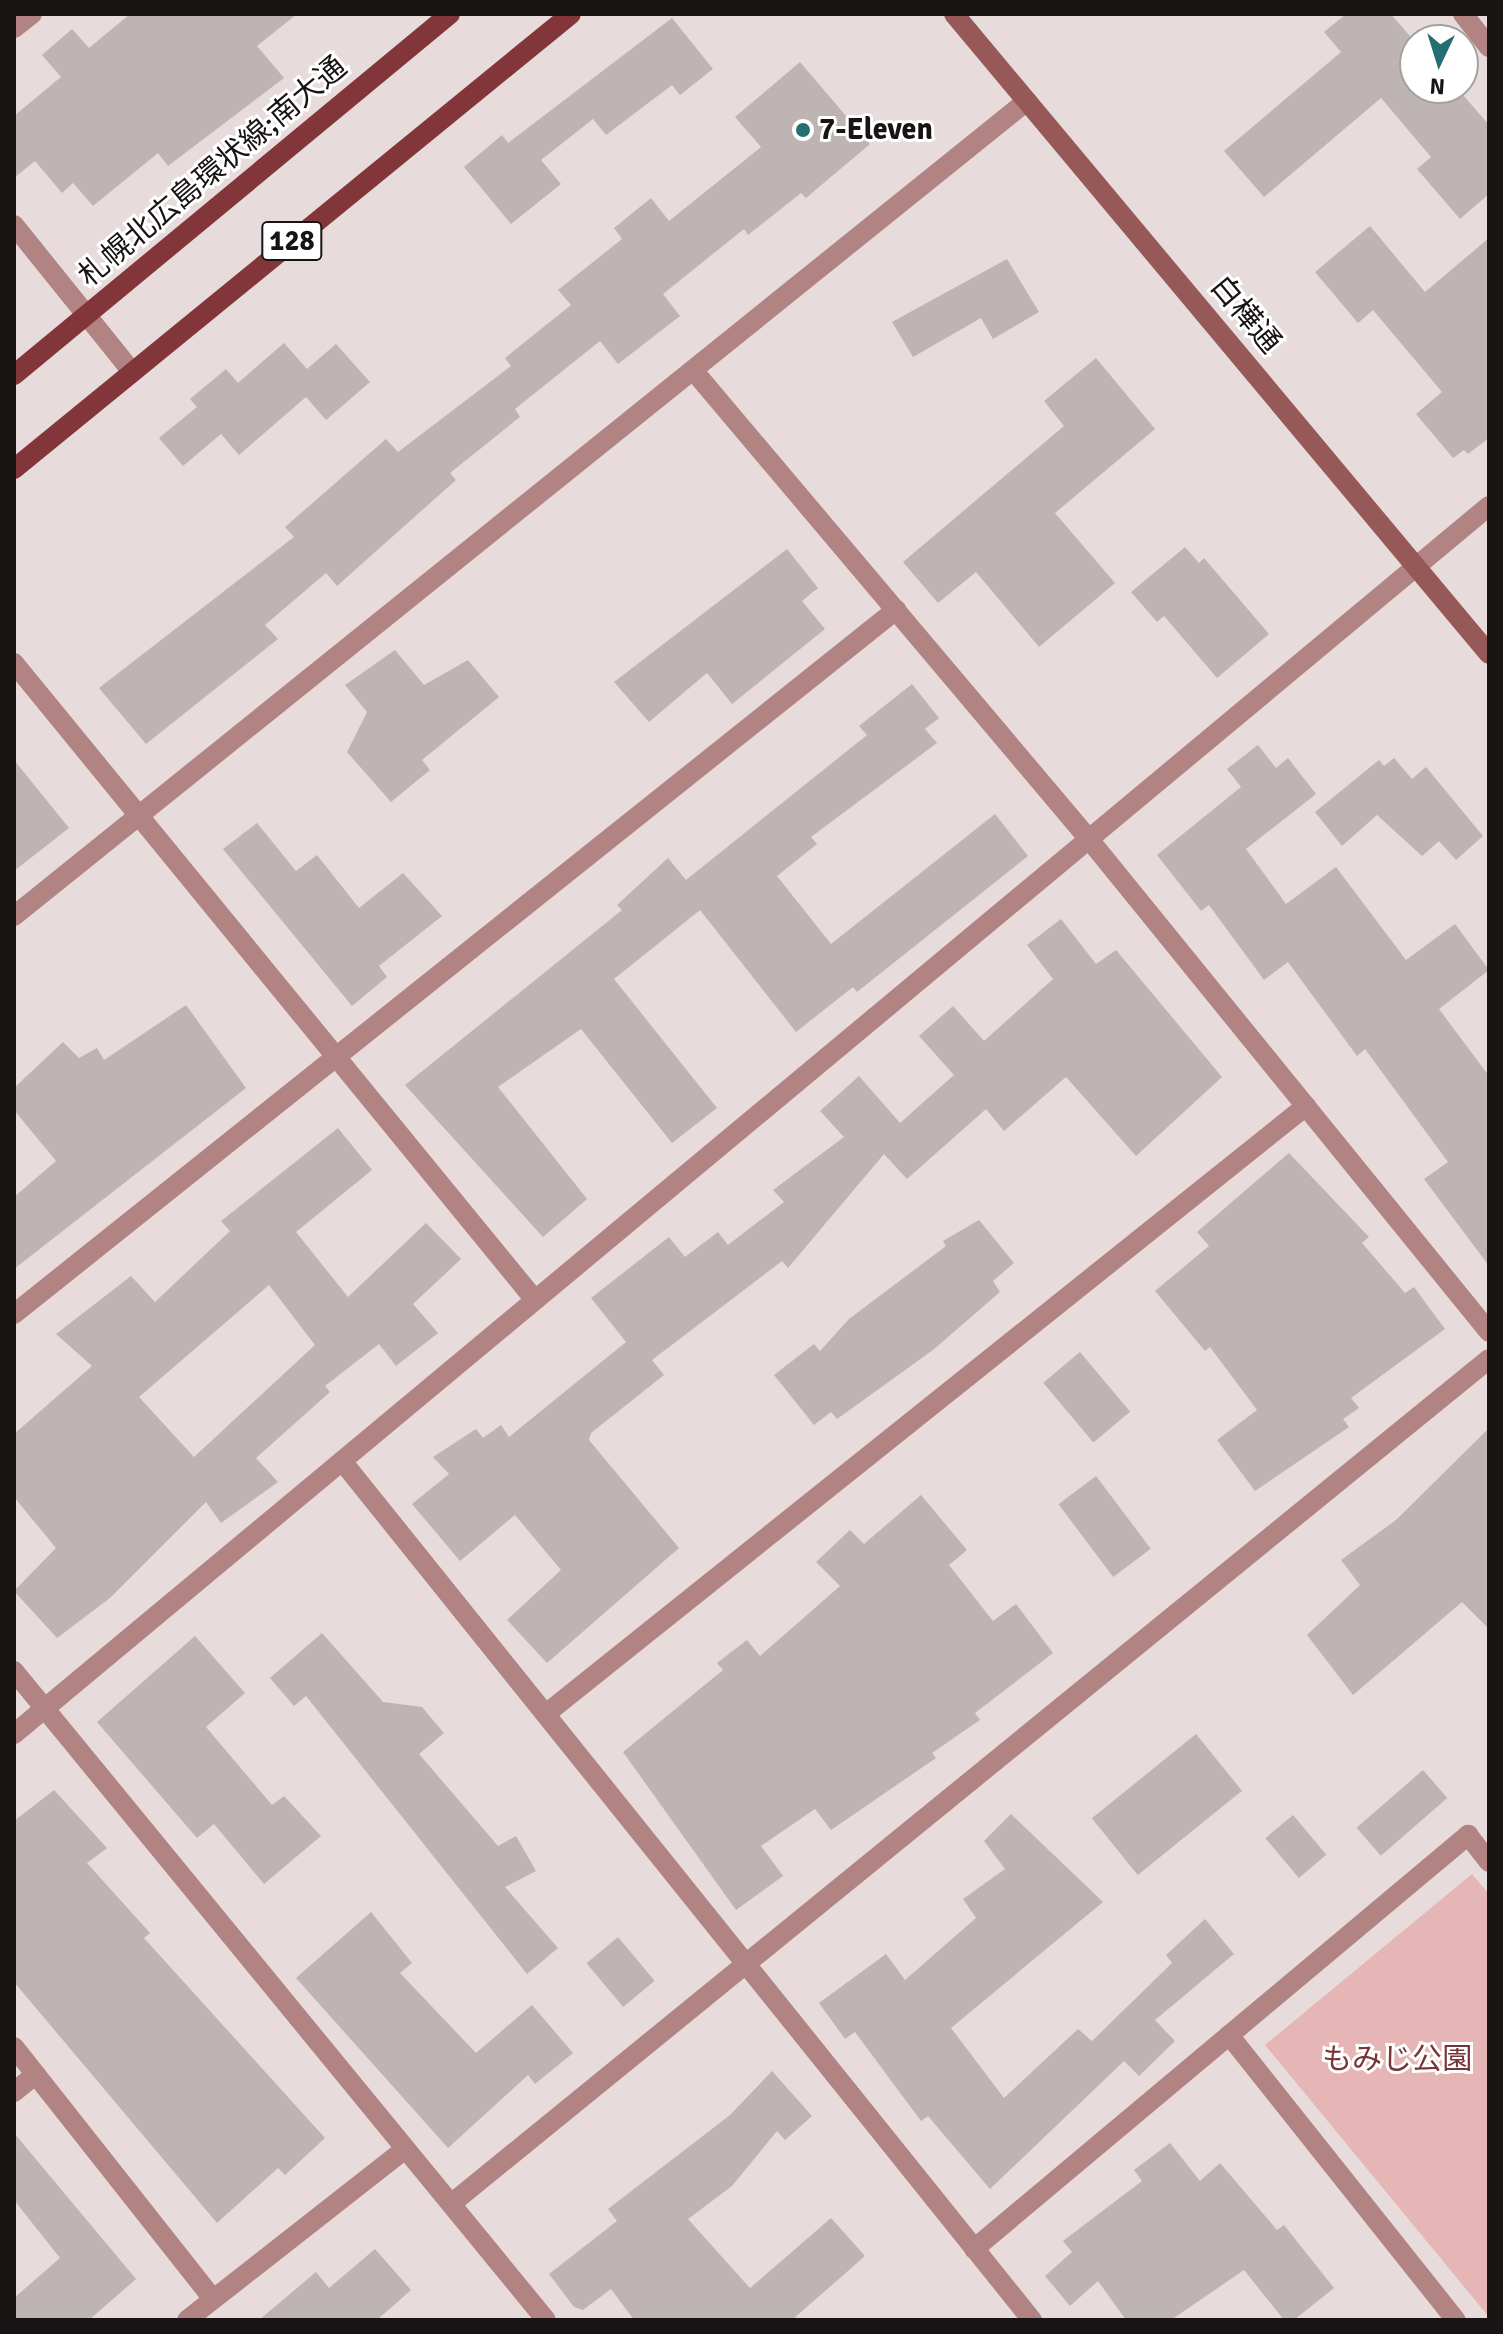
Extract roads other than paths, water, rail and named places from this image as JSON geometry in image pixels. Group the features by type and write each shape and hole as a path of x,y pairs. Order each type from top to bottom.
{"main road":[{"name":"札幌北広島環状線;南大通","path":"14,375 450,14"},
{"name":"128","path":"14,469 571,14"},
{"name":"白樺通","path":"954,14 1489,654"}],"street":[{"path":"14,28 32,14"},
{"path":"1463,14 1489,47"},
{"path":"14,916 1027,101"},
{"path":"14,225 132,372"},
{"path":"693,370 1088,838 1489,1332"},
{"path":"14,1734 1489,506"},
{"path":"14,1314 896,610"},
{"path":"14,663 143,813 535,1300"},
{"path":"547,1713 1306,1106"},
{"path":"451,2204 1489,1359"},
{"path":"342,1461 1032,2320"},
{"path":"14,1671 546,2320"},
{"path":"974,2249 1468,1835 1489,1862"},
{"path":"1229,2035 1456,2320"},
{"path":"14,2047 213,2299"},
{"path":"14,2092 36,2074"},
{"path":"187,2320 405,2149"}],"place":[{"name":"7-Eleven","path":"803,130"}],"park label":[{"name":"もみじ公園","path":"1397,2060"}]}
